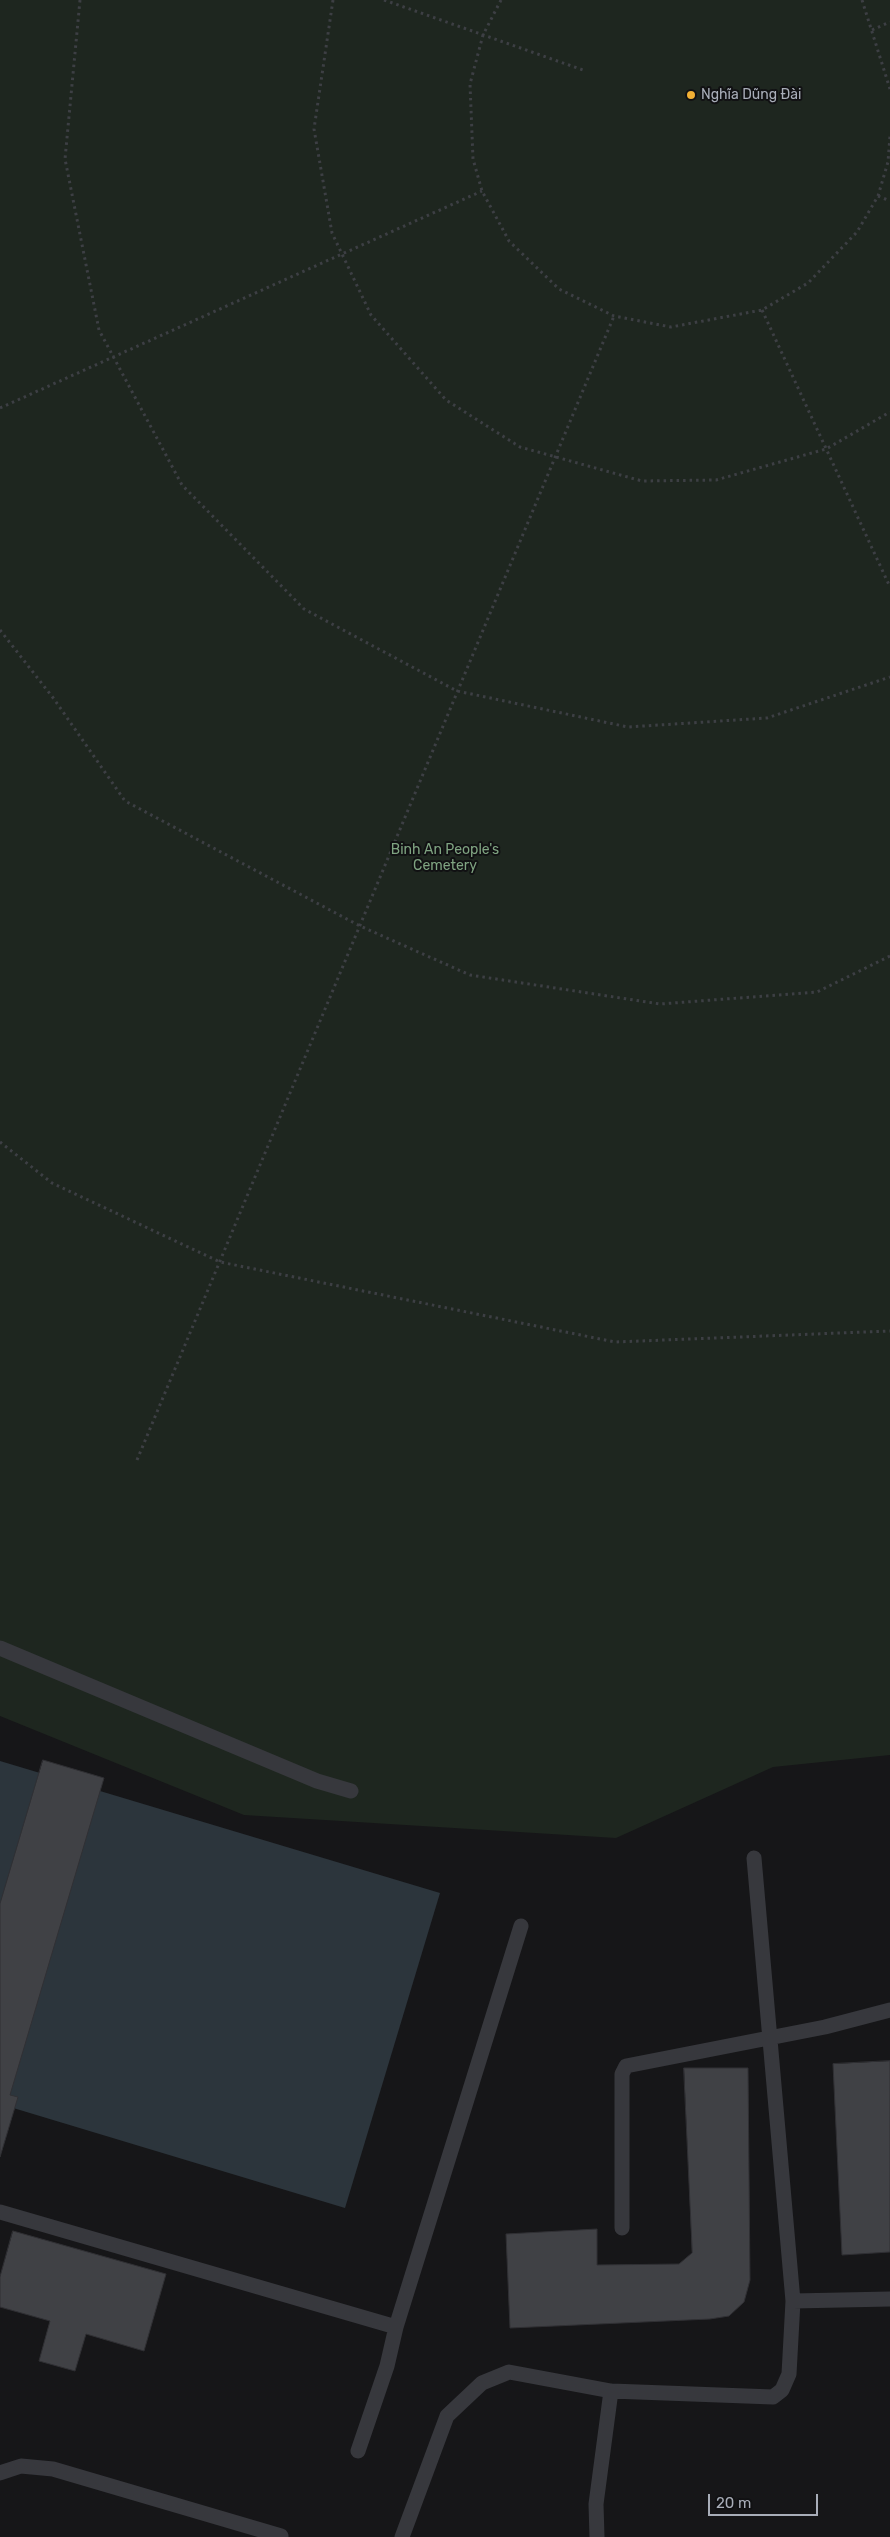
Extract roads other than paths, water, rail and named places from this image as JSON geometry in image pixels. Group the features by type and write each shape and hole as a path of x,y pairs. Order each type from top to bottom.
{"lane":[{"path":"0,1648 317,1781 351,1791"},
{"path":"402,2537 447,2416 482,2383 509,2372 611,2391 773,2397 782,2390 789,2374 793,2302 754,1858"},
{"path":"358,2451 388,2366 396,2327 521,1926"},
{"path":"622,2228 622,2074 626,2066 824,2027 890,2010"},
{"path":"0,2212 396,2327"},
{"path":"793,2302 890,2299"},
{"path":"597,2537 596,2504 611,2391"},
{"path":"0,2473 21,2466 53,2469 282,2536"}],"place":[{"name":"Nghĩa Dũng Đài","path":"691,95"}],"park label":[{"name":"Binh An People's Cemetery","path":"445,858"}]}
